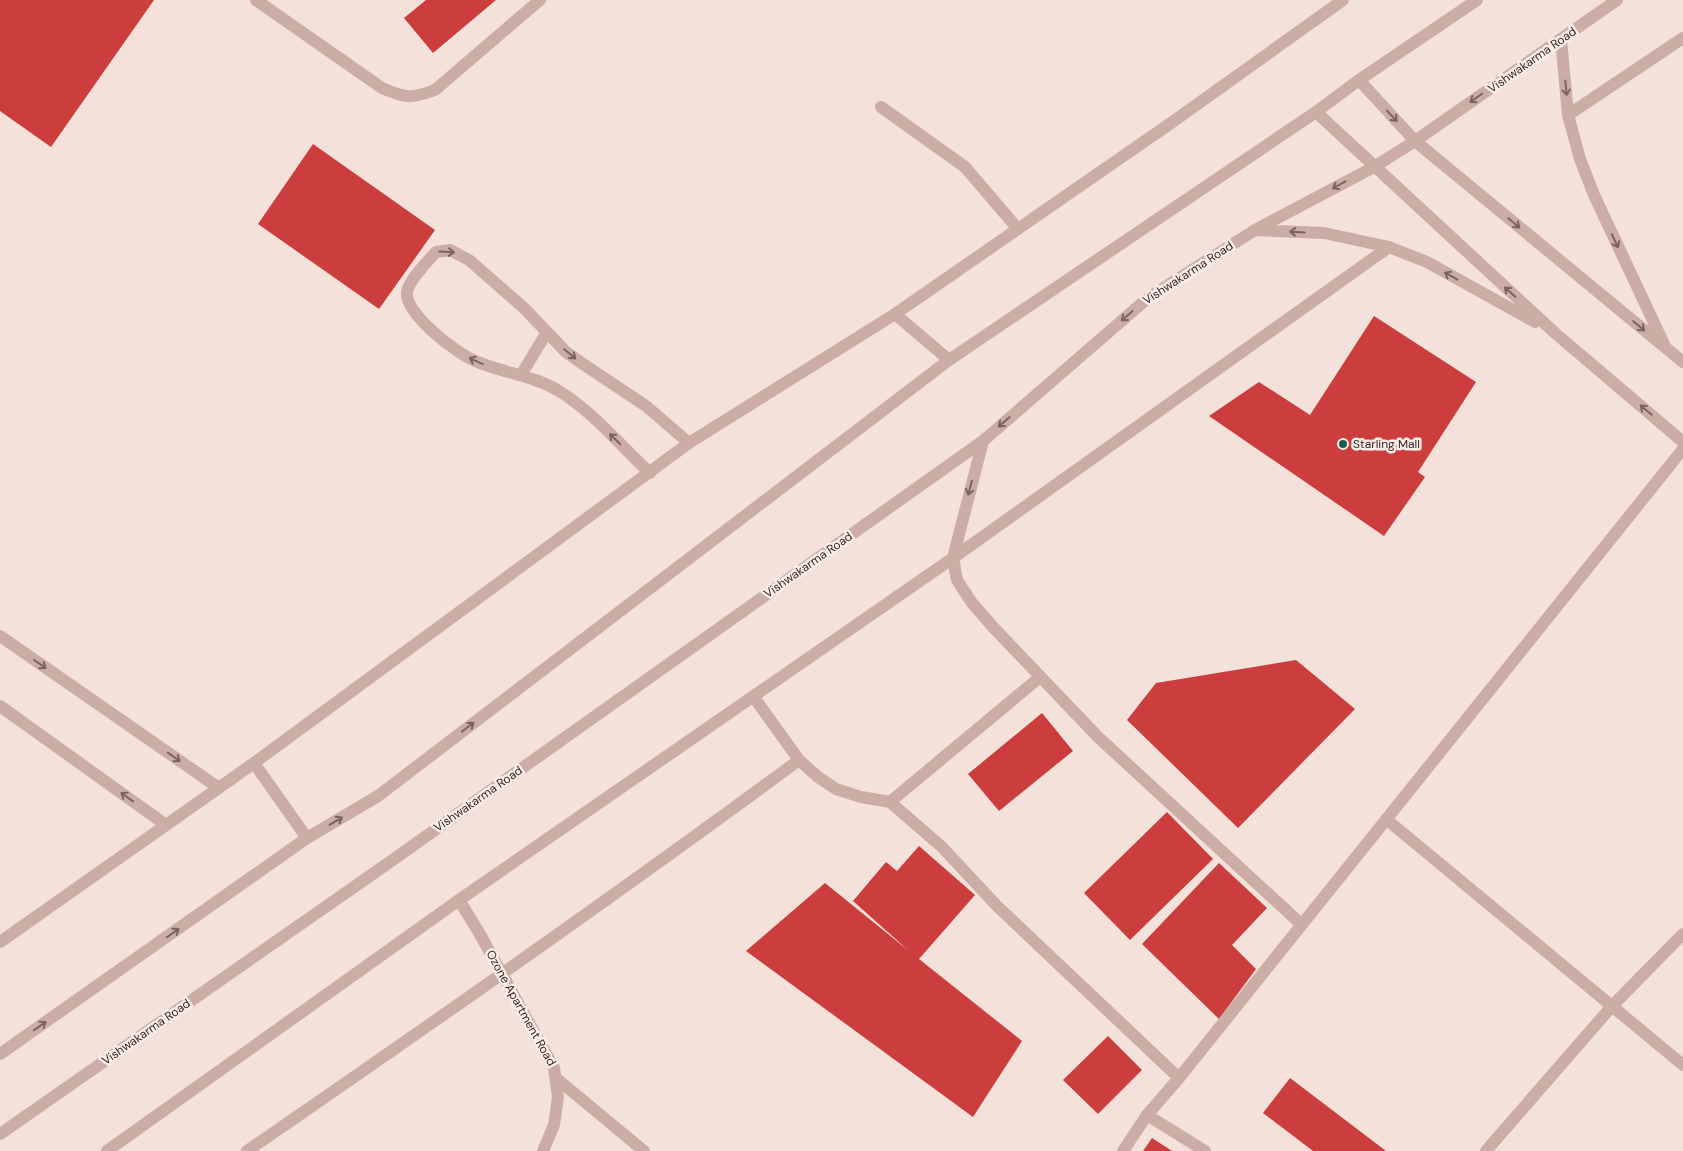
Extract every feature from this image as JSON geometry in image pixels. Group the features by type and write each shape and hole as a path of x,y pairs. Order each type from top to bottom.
{"street":[{"path":"256,0 382,88 401,96 417,96 434,90 540,0"},
{"path":"0,1054 307,838 378,796 949,360 1316,112 1359,80 1477,0"},
{"name":"Vishwakarma Road","path":"0,1134 387,864 983,441 1148,298 1255,230 1374,167 1415,141 1616,0"},
{"path":"0,942 254,763 689,443 895,314 1171,123 1334,2"},
{"path":"1568,115 1683,38"},
{"path":"1561,39 1568,115 1580,159 1594,195 1665,348"},
{"path":"1359,80 1415,141 1683,362"},
{"path":"881,107 965,167 1018,229"},
{"path":"1316,112 1555,333 1683,442"},
{"path":"1255,230 1324,234 1389,247 1426,262 1555,333"},
{"path":"112,1149 459,900 953,558 1389,247"},
{"path":"650,473 574,401 558,390 521,375 492,368 472,360 423,323 411,308 407,290 436,252 450,250 469,260 524,308 577,360 646,406 689,443"},
{"path":"895,314 949,360"},
{"path":"521,375 547,332"},
{"path":"983,441 953,558 956,580 972,603 1040,677 1098,736 1301,924"},
{"path":"1123,1151 1147,1115 1180,1078 1301,924 1683,449"},
{"path":"0,636 219,788"},
{"path":"890,802 1040,677"},
{"path":"753,696 799,760 818,777 836,789 861,797 890,802 942,847 997,906 1180,1078"},
{"path":"0,706 166,825"},
{"path":"247,1151 706,829 799,760"},
{"path":"254,763 307,838"},
{"path":"1386,819 1683,1065"},
{"name":"Ozone Apartment Road","path":"459,900 554,1068 558,1097 554,1125 543,1151"},
{"path":"1486,1151 1612,1006 1683,934"},
{"path":"556,1078 644,1151"},
{"path":"1147,1115 1205,1151"}],"building":[{"path":"0,0 154,0 51,147 0,111"},
{"path":"426,0 496,0 433,53 404,18"},
{"path":"313,144 435,230 379,309 258,224"},
{"name":"Starling Mall","path":"1374,316 1476,382 1418,472 1425,477 1384,536 1209,416 1259,382 1310,415"},
{"path":"1296,660 1355,709 1238,828 1127,720 1156,683"},
{"path":"1042,713 1073,751 999,811 968,774"},
{"path":"1167,812 1213,859 1130,940 1084,893"},
{"path":"919,846 975,895 919,959 1022,1041 973,1117 746,951 825,883 909,951 853,901 886,862 897,871"},
{"path":"1219,863 1267,908 1232,945 1256,969 1219,1019 1142,944"},
{"path":"1108,1036 1142,1070 1098,1114 1063,1080"},
{"path":"1290,1078 1386,1151 1313,1151 1263,1113"},
{"path":"1152,1138 1172,1151 1143,1151"}],"place":[{"name":"Starling Mall","path":"1343,444"}]}
